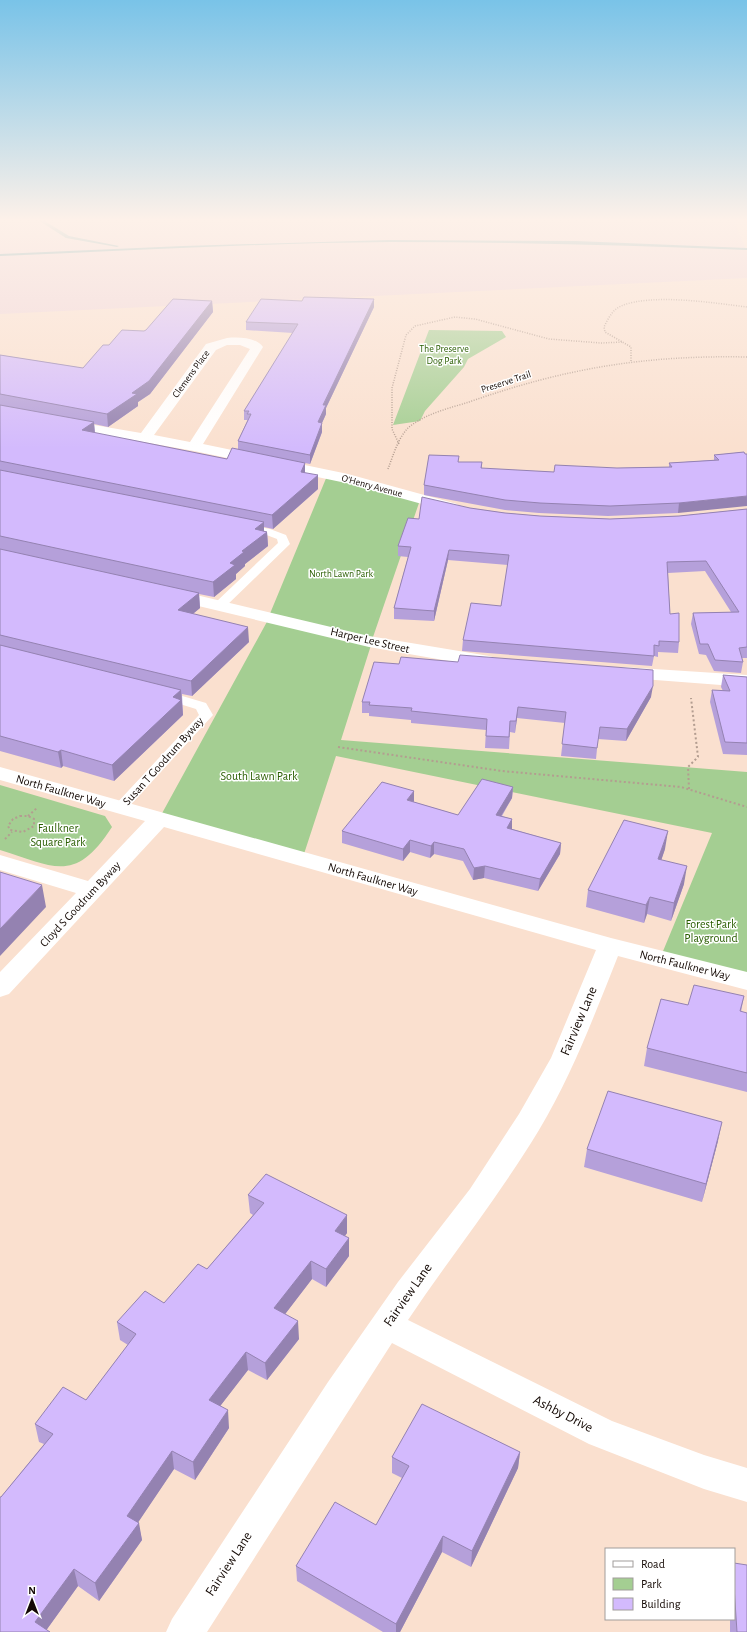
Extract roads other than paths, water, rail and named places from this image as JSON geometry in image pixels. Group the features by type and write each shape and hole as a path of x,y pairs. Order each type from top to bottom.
{"street":[{"name":"Clemens Place","path":"144,439 211,347 223,342 244,342 253,344 257,347 256,351 194,447"},
{"name":"O'Henry Avenue","path":"47,421 194,447 348,479 463,509"},
{"name":"Harper Lee Street","path":"152,590 449,658 506,664"},
{"path":"610,672 747,681"},
{"name":"North Faulkner Way","path":"0,773 610,946 747,981"},
{"name":"Cloyd S Goodrum Byway","path":"0,988 159,819"},
{"path":"0,862 92,890"},
{"name":"Fairview Lane","path":"184,1632 340,1393 409,1292 480,1197 529,1122 564,1058 610,946"},
{"name":"Ashby Drive","path":"387,1325 601,1433 704,1472 747,1485"}],"lane":[{"path":"220,606 284,544 282,538 266,532 235,526"},
{"name":"Susan T Goodrum Byway","path":"120,808 206,715 201,706 185,700 146,690"}],"park label":[{"name":"The Preserve Dog Park","path":"444,354"},
{"name":"North Lawn Park","path":"341,574"},
{"name":"South Lawn Park","path":"259,776"},
{"name":"Faulkner Square Park","path":"58,835"},
{"name":"Forest Park Playground","path":"711,931"}]}
